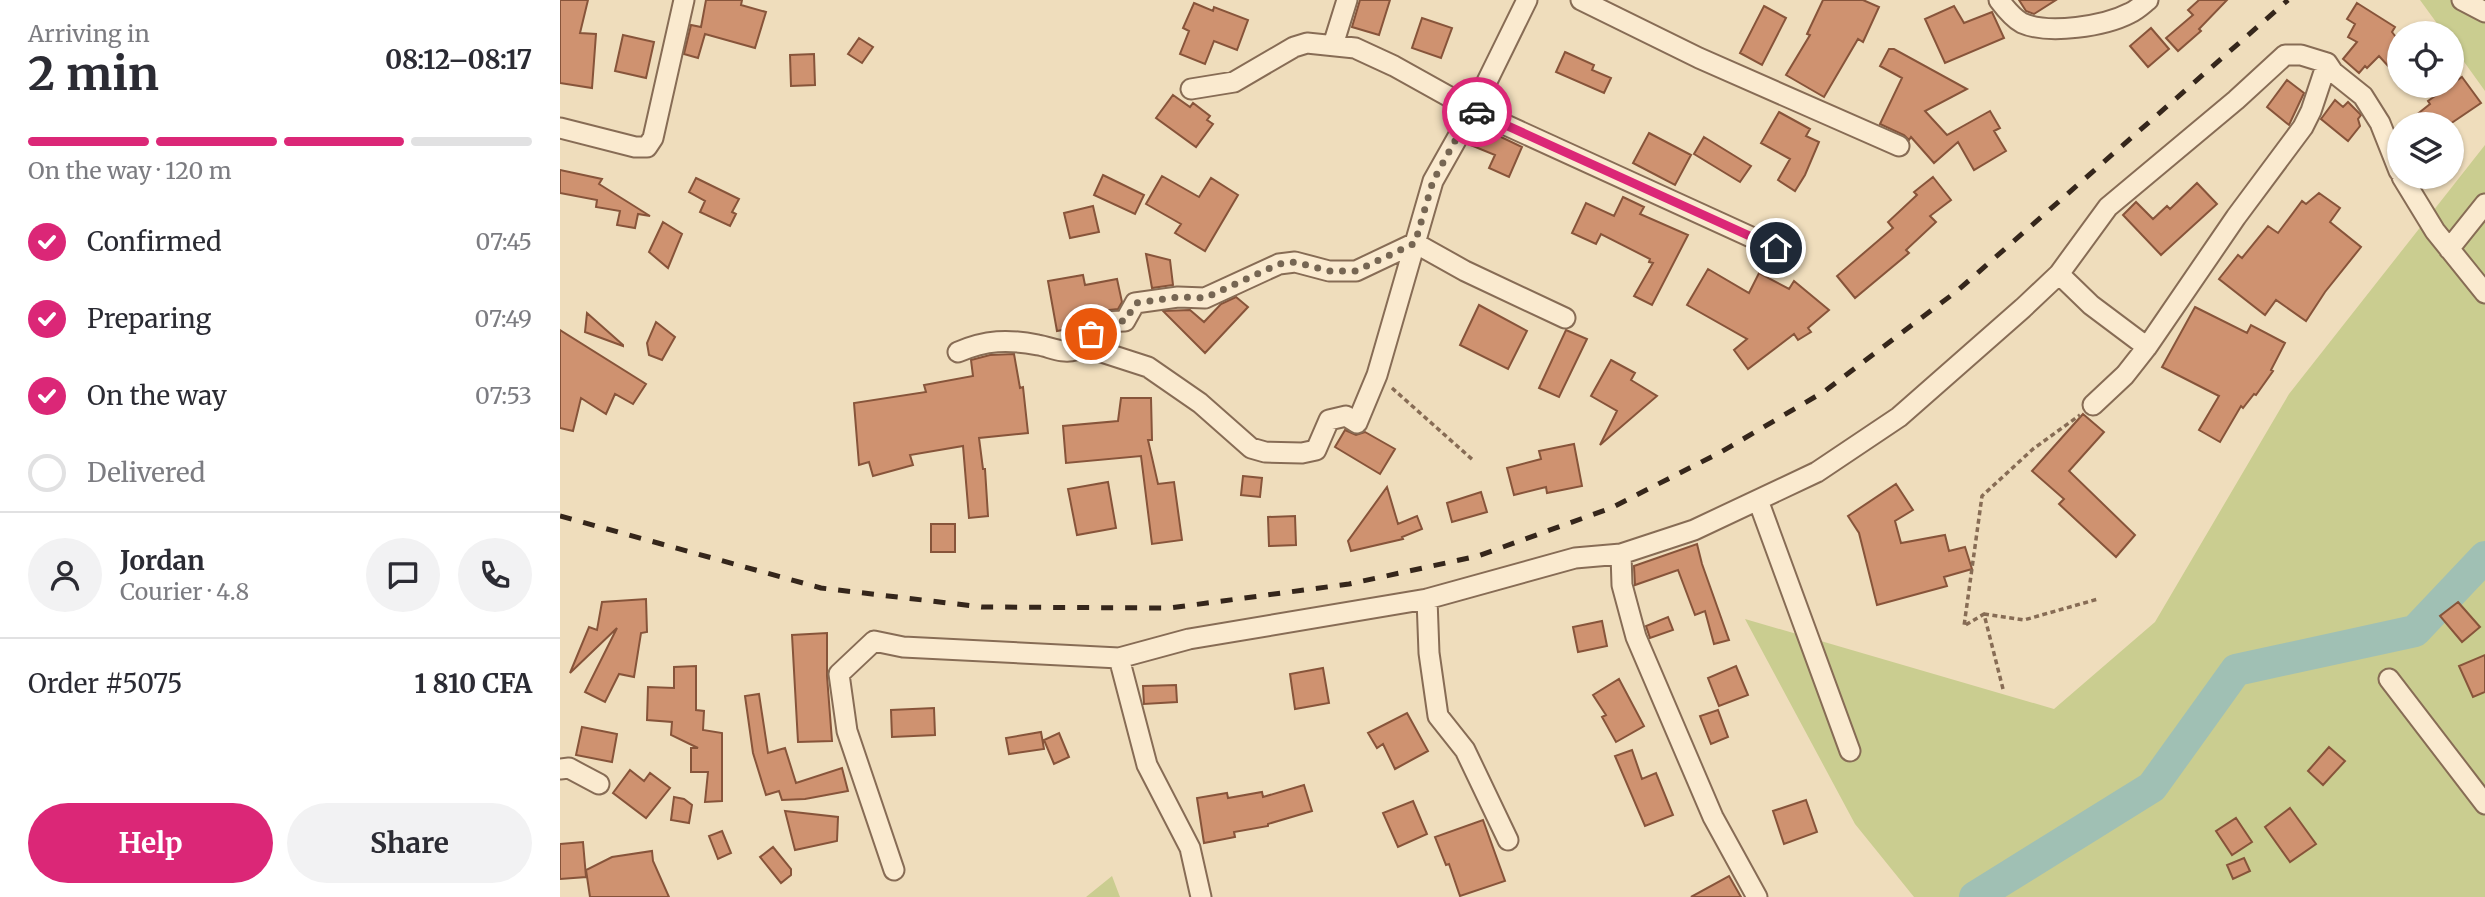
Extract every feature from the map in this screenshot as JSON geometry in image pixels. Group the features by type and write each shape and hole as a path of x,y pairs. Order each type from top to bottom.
{"street":[{"path":"560,128 635,147 647,147 653,138 684,0"},
{"path":"1333,45 1347,0"},
{"path":"1083,346 1148,367 1199,404 1251,448 1265,453 1302,453 1316,450 1329,420 1346,416 1357,423 1377,375 1433,181 1527,0"},
{"path":"1581,0 1699,58 1899,146"},
{"path":"1999,0 2020,22 2052,28 2089,26 2130,13 2148,0"},
{"path":"2462,0 2485,12"},
{"path":"1191,89 1234,82 1294,47 1307,43 1355,48 1394,66 1472,110 1776,248"},
{"path":"894,870 847,731 839,674 874,641 902,647 1119,658 1189,639 1427,600 1575,558 1621,554 1694,530 1817,472 1899,417 2023,309 2059,274 2108,207 2285,55 2301,55 2327,63 2333,72 2363,96 2373,109 2387,142"},
{"path":"2093,405 2125,375 2147,347 2235,217 2302,127 2311,111 2327,63"},
{"path":"2409,189 2435,231 2485,293"},
{"path":"2449,249 2485,204"},
{"path":"1415,243 1465,271 1565,318"},
{"path":"958,352 972,346 1005,340 1074,351 1083,346 1099,322 1125,321 1136,303 1178,297 1205,298 1279,264 1295,262 1329,271 1356,271 1415,243"},
{"path":"2059,274 2091,306 2147,347"},
{"path":"1758,500 1850,751"},
{"path":"1621,554 1622,585 1636,637 1713,817 1758,897"},
{"path":"1427,600 1429,653 1438,716 1465,750 1508,840"},
{"path":"1119,658 1147,765 1190,848 1201,897"},
{"path":"2389,679 2485,804"},
{"path":"563,772 599,784"}],"path":[{"path":"1377,375 1474,461"},
{"path":"2093,405 2033,449 1982,496 1964,626 1984,614 2024,620 2098,599"},
{"path":"1984,614 2003,690"}],"green space":[{"path":"2420,0 2485,0 2485,91 2464,62 2464,21 2435,21"},
{"path":"2485,145 2485,897 1914,897 1855,824 1745,619 2054,709 2155,622 2289,394 2450,189 2464,189 2464,172"},
{"path":"1112,876 1120,897 1086,897"}],"building":[{"path":"560,0 588,0 580,33 596,34 592,88 560,83"},
{"path":"706,0 742,0 741,5 766,12 755,48 705,34 698,58 684,54 691,25 701,27"},
{"path":"1360,0 1390,0 1379,35 1352,27"},
{"path":"1823,0 1863,0 1879,7 1863,42 1858,39 1824,97 1786,75 1810,35 1807,34"},
{"path":"2019,0 2056,0 2034,14 2026,11"},
{"path":"2199,0 2227,0 2199,29 2201,31 2178,51 2166,38 2193,15 2188,10"},
{"path":"1194,3 1213,11 1214,7 1248,20 1237,50 1214,41 1205,64 1180,54 1189,31 1183,28"},
{"path":"2357,3 2387,22 2387,65 2379,56 2359,73 2343,59 2357,42 2348,37 2355,24 2347,19"},
{"path":"1764,6 1786,18 1762,65 1740,53"},
{"path":"1954,6 1964,23 1992,12 2004,38 1945,63 1925,19"},
{"path":"1422,18 1452,28 1441,58 1412,48"},
{"path":"2151,28 2169,49 2148,67 2130,46"},
{"path":"623,35 654,42 646,78 615,71"},
{"path":"859,38 873,47 862,63 848,54"},
{"path":"1889,49 1894,49 1967,89 1925,111 1947,135 1990,111 2000,128 1994,131 2006,151 1974,170 1958,142 1934,163 1911,137 1909,140 1880,124 1902,78 1880,66"},
{"path":"1565,52 1594,65 1592,70 1611,78 1604,93 1556,72"},
{"path":"814,54 815,85 791,86 790,55"},
{"path":"2287,80 2304,93 2289,125 2267,107"},
{"path":"2464,80 2481,103 2464,115 2464,112 2420,112 2430,104 2428,101 2432,98 2464,98"},
{"path":"1173,95 1190,107 1193,103 1210,116 1207,120 1213,124 1196,147 1156,118"},
{"path":"2335,100 2343,107 2348,102 2361,115 2358,119 2360,126 2348,141 2321,119"},
{"path":"1779,112 1810,129 1806,136 1819,142 1795,191 1778,180 1790,159 1761,143"},
{"path":"1478,126 1522,147 1509,177 1489,168 1495,155 1468,144"},
{"path":"1649,133 1691,155 1675,185 1633,163"},
{"path":"1704,137 1751,166 1740,182 1694,154"},
{"path":"560,170 602,179 599,184 650,216 638,214 635,228 617,225 620,211 596,207 597,200 560,193"},
{"path":"1103,175 1144,195 1135,214 1094,195"},
{"path":"1162,176 1199,197 1211,178 1238,195 1205,251 1175,233 1181,224 1146,204"},
{"path":"1933,177 1951,200 1930,216 1936,222 1906,250 1909,253 1855,298 1837,276 1893,228 1888,222 1917,195 1914,192"},
{"path":"696,178 739,199 732,212 736,214 730,226 700,212 705,201 689,192"},
{"path":"2197,183 2217,204 2161,255 2123,215 2136,202 2153,219 2167,206 2170,209"},
{"path":"2319,193 2340,208 2330,222 2361,247 2306,321 2276,300 2265,315 2219,279 2238,255 2242,258 2268,226 2278,233 2302,201 2306,204"},
{"path":"1623,197 1644,207 1640,214 1688,235 1652,305 1634,296 1653,263 1649,262 1650,259 1601,234 1596,244 1572,233 1586,203 1614,216"},
{"path":"1093,206 1099,232 1070,238 1064,213"},
{"path":"663,222 682,234 668,268 649,252"},
{"path":"1146,254 1170,260 1173,285 1152,288"},
{"path":"1708,269 1749,293 1759,273 1789,289 1794,281 1829,310 1808,328 1811,332 1798,340 1794,334 1748,369 1734,350 1747,339 1687,305"},
{"path":"1083,275 1085,285 1117,279 1122,302 1118,309 1092,312 1083,326 1057,331 1048,281"},
{"path":"1236,297 1248,307 1205,353 1163,311 1190,310 1204,322 1221,304"},
{"path":"1479,305 1527,331 1508,369 1460,345"},
{"path":"2195,307 2247,333 2251,325 2285,343 2271,370 2273,371 2256,395 2254,394 2243,408 2241,406 2220,442 2199,430 2219,396 2162,367"},
{"path":"587,313 623,345 623,346 585,332"},
{"path":"656,322 675,337 662,360 649,355 647,343"},
{"path":"560,330 646,384 633,404 615,394 606,414 581,398 573,431 560,428"},
{"path":"1566,330 1587,339 1559,397 1539,388"},
{"path":"1014,354 1020,388 1023,387 1028,433 979,438 985,469 988,516 969,518 963,446 910,455 913,465 873,476 869,462 859,465 854,403 926,392 924,385 973,376 971,360 990,355"},
{"path":"1611,360 1635,373 1631,380 1657,396 1600,445 1617,411 1591,396"},
{"path":"1121,398 1151,398 1152,440 1148,440 1158,484 1174,482 1182,540 1152,544 1141,456 1066,463 1063,426 1118,421"},
{"path":"2083,414 2104,432 2069,471 2135,535 2116,557 2059,504 2064,499 2032,471"},
{"path":"1345,430 1356,435 1365,432 1395,449 1380,474 1335,447"},
{"path":"1574,444 1582,486 1547,493 1546,487 1514,495 1507,468 1541,459 1539,451"},
{"path":"1243,476 1262,478 1260,497 1241,495"},
{"path":"1108,482 1116,528 1077,535 1068,489"},
{"path":"1896,484 1913,510 1895,521 1901,543 1945,535 1949,551 1965,547 1972,569 1944,577 1947,586 1877,605 1859,533 1848,516"},
{"path":"1387,487 1398,524 1417,516 1422,529 1402,537 1403,539 1351,551 1348,541"},
{"path":"1481,492 1487,512 1452,522 1447,503"},
{"path":"1295,516 1296,545 1269,546 1268,517"},
{"path":"931,524 955,524 955,552 931,552"},
{"path":"1697,544 1729,640 1714,644 1705,611 1695,615 1678,570 1635,585 1634,566"},
{"path":"646,599 647,632 641,633 634,677 619,674 605,702 585,692 617,628 570,673 589,627 597,630 602,602"},
{"path":"2458,602 2480,627 2462,642 2440,616"},
{"path":"1668,617 1673,630 1650,638 1646,626"},
{"path":"1602,621 1607,646 1578,652 1573,627"},
{"path":"827,633 832,741 798,742 792,635"},
{"path":"2485,655 2485,692 2473,697 2459,666"},
{"path":"696,666 696,710 704,711 703,730 722,733 722,801 705,802 708,772 691,772 691,748 698,748 671,735 672,722 647,720 648,687 674,688 674,667"},
{"path":"1736,666 1748,695 1719,706 1708,678"},
{"path":"1323,668 1329,703 1295,709 1290,674"},
{"path":"1619,679 1644,726 1616,742 1602,717 1606,715 1593,695"},
{"path":"1176,685 1177,702 1144,704 1143,686"},
{"path":"759,694 768,753 785,748 796,783 842,768 848,791 805,799 782,800 779,791 766,795 753,753 745,696"},
{"path":"934,708 935,735 892,737 891,710"},
{"path":"1718,710 1728,737 1711,744 1700,716"},
{"path":"1407,713 1428,751 1395,769 1383,744 1377,748 1368,733"},
{"path":"582,727 617,734 612,762 576,755"},
{"path":"1041,732 1044,749 1009,754 1006,738"},
{"path":"1059,733 1069,757 1054,764 1044,740"},
{"path":"2329,747 2345,761 2323,785 2308,771"},
{"path":"1632,750 1642,779 1656,773 1673,815 1645,826 1615,756"},
{"path":"630,770 644,781 650,773 670,788 646,818 613,793"},
{"path":"1304,785 1312,811 1268,826 1234,832 1235,837 1204,843 1197,798 1227,793 1228,798 1262,792 1263,797"},
{"path":"674,797 684,799 692,805 689,823 671,820"},
{"path":"1806,800 1817,832 1784,844 1773,811"},
{"path":"1413,801 1427,834 1398,847 1383,813"},
{"path":"2290,808 2316,844 2290,862 2265,827"},
{"path":"785,811 838,817 837,841 795,850"},
{"path":"2236,818 2252,842 2232,855 2216,831"},
{"path":"1483,820 1505,881 1460,896 1449,864 1446,865 1435,837"},
{"path":"722,831 731,853 718,859 709,836"},
{"path":"583,842 586,877 560,879 560,844"},
{"path":"773,847 791,869 791,875 781,883 760,857"},
{"path":"652,851 653,861 669,897 590,897 586,870 612,857"},
{"path":"2244,858 2250,871 2233,879 2227,865"},
{"path":"1729,876 1741,897 1691,897"}],"waterway":[{"path":"1975,897 2152,787 2236,670 2415,631 2485,557"}],"railway":[{"path":"560,516 821,588 982,607 1170,608 1349,584 1478,556 1611,508 1721,452 1825,391 1957,291 2288,0"}],"way so far":[{"path":"1091,334 1099,322 1125,321 1136,303 1178,297 1205,298 1279,264 1295,262 1329,271 1356,271 1415,243 1433,181 1472,110 1477,112"}],"route":[{"path":"1477,112 1776,248"}]}
